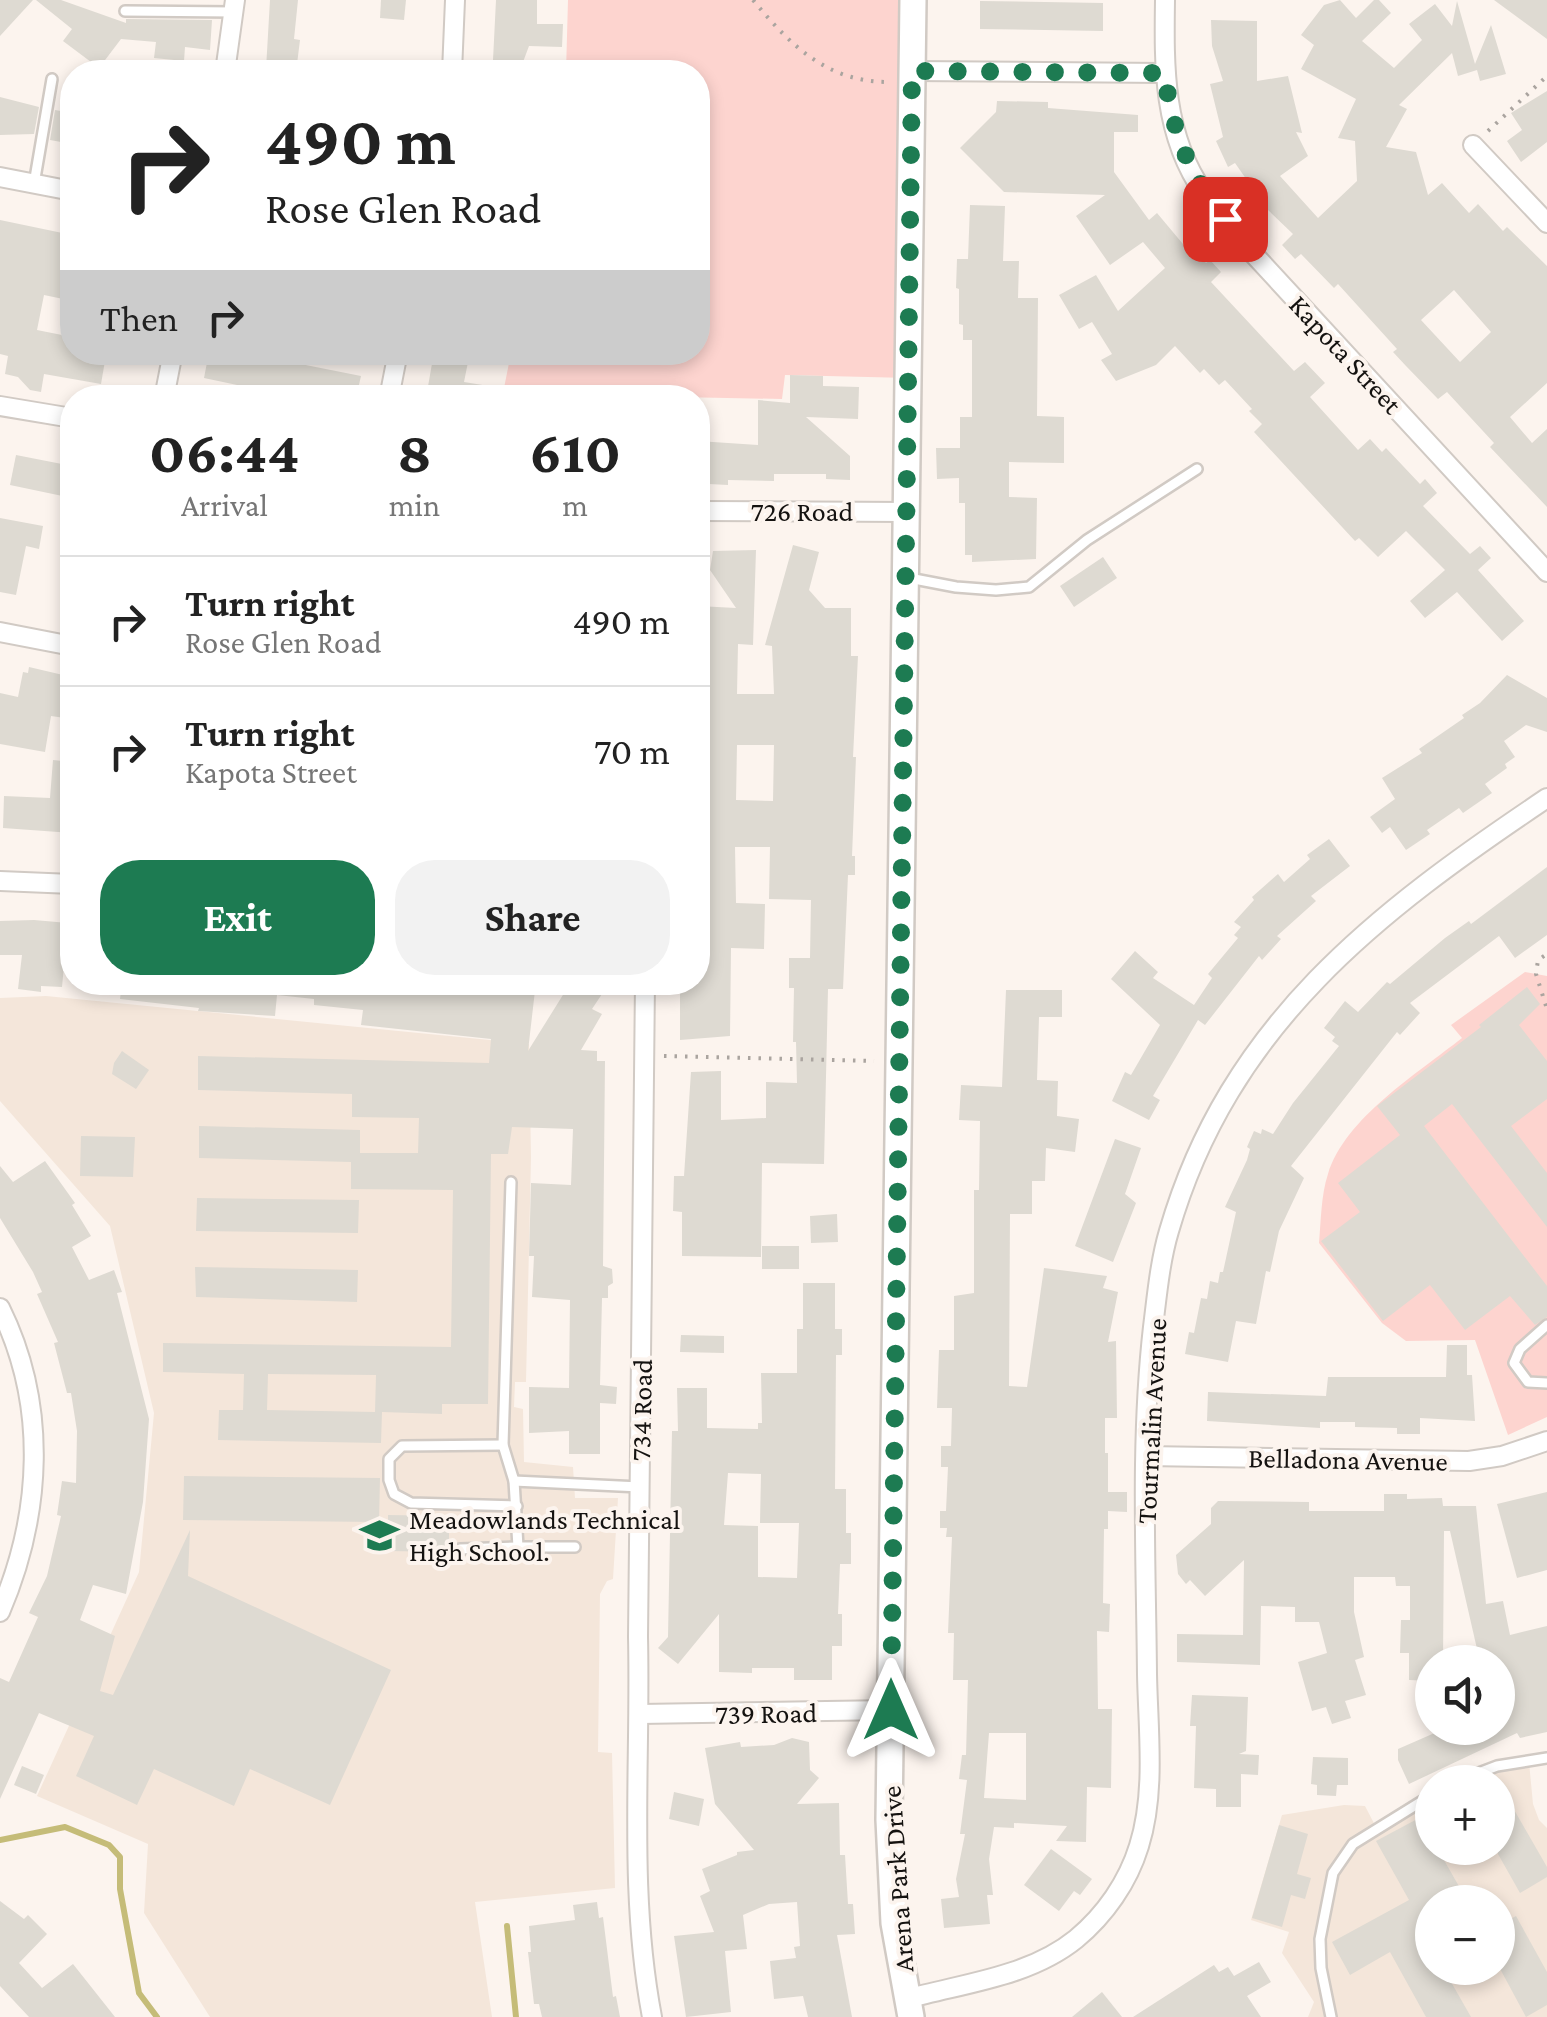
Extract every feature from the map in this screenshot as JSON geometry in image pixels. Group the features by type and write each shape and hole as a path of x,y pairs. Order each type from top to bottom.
{"street":[{"path":"452,60 455,0"},
{"name":"Arena Park Drive","path":"909,2008 894,1922 889,1820 913,0"},
{"name":"Kapota Street","path":"1166,0 1164,73 1172,123 1183,156 1202,191 1270,272 1547,572"},
{"path":"227,60 234,6"},
{"path":"912,76 1164,73"},
{"path":"1472,145 1547,223"},
{"path":"0,178 60,189"},
{"path":"0,406 60,416"},
{"name":"726 Road","path":"710,511 907,512"},
{"path":"0,632 60,644"},
{"name":"Tourmalin Avenue","path":"909,2008 1010,1972 1076,1940 1099,1917 1129,1872 1145,1822 1149,1788 1148,1373 1169,1232 1209,1128 1226,1096 1280,1021 1349,945 1412,894 1547,798"},
{"path":"0,881 60,884"},
{"name":"734 Road","path":"645,995 636,1859 640,1935 652,2017"},
{"path":"0,1308 22,1368 34,1432 36,1475 26,1528 0,1612"},
{"name":"Belladona Avenue","path":"1146,1456 1469,1461 1502,1456 1547,1441"},
{"name":"739 Road","path":"640,1714 891,1710"}],"lane":[{"path":"124,11 234,6"},
{"path":"34,184 52,78"},
{"path":"906,577 956,587 1014,591 1029,587 1086,540 1197,469"},
{"path":"511,1182 503,1445 514,1482 518,1547"},
{"path":"1547,1325 1520,1349 1514,1363 1528,1382 1547,1383"},
{"path":"503,1445 402,1446 390,1459 389,1480 394,1494 412,1503 517,1506"},
{"path":"514,1482 640,1487"},
{"path":"460,1549 574,1547"},
{"path":"1503,1765 1547,1758"},
{"path":"1331,2017 1320,1940 1332,1872 1353,1844 1415,1806"}],"path":[{"path":"753,0 802,52 836,74 868,82 912,76"},
{"path":"1472,145 1547,76"},
{"path":"1546,1006 1536,974 1538,960 1547,954"},
{"path":"644,1056 899,1061"}],"shaded area":[{"path":"568,0 914,0 909,378 785,375 782,399 710,398 710,385 505,385 509,365 710,365 710,60 566,60"},
{"path":"1525,972 1547,976 1547,1417 1508,1435 1475,1340 1406,1341 1382,1323 1319,1243 1328,1174 1350,1134 1385,1098 1462,1038 1451,1025"},
{"name":"Meadowlands Technical High School.","path":"46,996 529,1044 531,1157 526,1382 515,1382 514,1407 523,1409 524,1462 573,1467 575,1498 618,1498 613,1579 607,1581 600,1594 598,1752 612,1753 615,1888 475,1902 492,2017 210,2017 144,1913 148,1844 37,1796 139,1572 154,1413 110,1226 0,1101 0,998"},
{"path":"1529,1762 1533,1804 1547,1828 1547,2017 1308,2017 1314,2002 1282,1953 1289,1932 1251,1920 1282,1815 1344,1805 1365,1806 1377,1829 1415,1807 1415,1865 1515,1865 1515,1765"}],"building":[{"path":"0,0 33,0 0,36"},
{"path":"36,0 61,0 126,23 126,19 212,20 210,50 185,47 184,60 154,58 156,42 121,39 105,60 88,60 63,41 72,29"},
{"path":"270,0 298,0 294,39 300,40 298,60 267,60"},
{"path":"381,0 406,0 404,20 380,18"},
{"path":"496,0 537,0 537,24 563,24 562,47 529,46 524,60 493,60"},
{"path":"1340,0 1356,18 1374,0 1379,0 1391,13 1362,41 1394,68 1422,40 1409,24 1435,4 1452,26 1457,1 1475,64 1491,25 1506,74 1480,81 1477,70 1458,76 1452,53 1399,105 1407,109 1386,147 1416,152 1428,195 1442,183 1469,213 1478,204 1503,231 1507,227 1547,266 1547,383 1510,417 1532,443 1547,429 1547,507 1490,447 1494,443 1447,392 1438,399 1406,366 1393,352 1397,349 1338,284 1334,288 1301,254 1295,259 1282,245 1293,234 1267,209 1235,163 1228,167 1216,141 1223,137 1210,84 1223,81 1212,46 1211,20 1257,21 1257,81 1288,76 1302,133 1296,132 1308,156 1280,176 1318,218 1357,181 1355,141 1338,138 1356,99 1301,69 1314,45 1301,35 1324,5","holes":["1454,290 1491,332 1460,362 1421,320"]},
{"path":"1494,0 1547,0 1547,39"},
{"path":"980,1 1103,3 1103,31 980,29"},
{"path":"1547,91 1547,142 1521,162 1507,141 1522,130 1511,113"},
{"path":"0,97 39,107 34,134 0,135"},
{"path":"997,101 1048,102 1048,108 1138,115 1138,132 1114,132 1114,172 1149,220 1157,213 1193,256 1197,253 1206,263 1210,260 1221,272 1211,282 1294,371 1305,362 1325,383 1310,397 1358,450 1370,439 1382,452 1386,448 1420,484 1425,479 1437,493 1423,506 1470,554 1480,546 1491,558 1478,570 1524,621 1502,641 1457,592 1425,618 1410,601 1445,570 1406,531 1378,557 1359,538 1355,541 1254,432 1262,424 1249,411 1252,409 1225,380 1219,385 1204,369 1200,373 1175,346 1156,365 1116,381 1101,360 1112,354 1092,322 1079,329 1059,295 1096,275 1118,311 1165,268 1143,242 1110,265 1076,216 1105,195 1004,192 960,148 996,112"},
{"path":"55,110 60,111 60,142 50,140"},
{"path":"970,205 1005,206 1003,261 1019,261 1018,298 1038,298 1037,416 1064,417 1064,463 1009,462 1009,497 1037,498 1036,559 972,562 972,555 965,555 965,503 959,503 959,478 937,479 936,448 960,448 960,417 972,417 972,340 963,340 956,288 957,259 968,259"},
{"path":"0,220 60,232 60,298 44,295 37,330 60,335 60,365 104,365 101,384 44,374 41,392 30,390 18,377 5,374 8,356 0,354"},
{"path":"206,365 306,365 361,376 359,385 237,385 204,378"},
{"path":"432,365 467,365 464,382 482,385 428,385"},
{"path":"790,375 823,376 823,386 859,387 858,419 806,417 850,456 850,480 826,479 826,474 774,474 774,481 728,480 728,485 710,484 710,442 758,445 758,400 790,403"},
{"path":"16,455 60,464 60,495 10,485"},
{"path":"0,518 43,526 39,549 26,546 16,595 0,592"},
{"path":"793,545 819,552 809,590 825,608 851,608 851,656 858,656 853,757 855,875 848,875 843,989 828,989 824,1164 762,1163 761,1257 682,1256 682,1212 673,1211 674,1176 684,1176 691,1072 721,1071 721,1120 766,1118 766,1082 797,1083 794,988 789,988 789,958 810,958 811,900 769,899 770,847 735,847 736,903 765,904 764,949 731,948 730,1036 680,1040 680,995 710,995 710,607 736,608 710,570 713,551 756,550 753,645 738,644 737,694 774,694 772,646 765,645","holes":["737,745 774,745 773,801 736,800"]},
{"path":"1103,557 1117,578 1074,607 1060,586"},
{"path":"29,667 60,674 60,717 51,716 45,752 0,744 0,693 18,697 23,672 28,673"},
{"path":"1507,675 1547,698 1547,732 1526,725 1504,741 1515,757 1485,784 1492,793 1463,813 1459,808 1406,850 1390,827 1382,833 1370,817 1395,799 1382,778 1422,753 1419,749 1464,718 1462,715"},
{"path":"53,760 60,761 60,832 3,828 4,796 50,798"},
{"path":"1329,839 1350,866 1311,896 1316,901 1277,936 1281,939 1262,960 1259,956 1205,1025 1198,1020 1153,1096 1160,1100 1149,1120 1112,1101 1125,1072 1131,1075 1160,1025 1111,979 1135,951 1158,972 1153,978 1194,1005 1212,978 1208,974 1238,938 1234,935 1241,927 1234,922 1254,900 1252,897 1278,874 1284,882 1310,859 1307,855"},
{"path":"1547,867 1547,935 1515,958 1499,936 1410,1003 1420,1013 1400,1035 1397,1032 1291,1166 1304,1178 1279,1231 1270,1272 1266,1271 1256,1324 1236,1321 1228,1362 1185,1354 1201,1298 1207,1299 1210,1281 1218,1283 1223,1272 1236,1212 1225,1207 1247,1160 1247,1147 1254,1131 1261,1134 1262,1129 1273,1134 1339,1046 1324,1028 1345,1001 1358,1012 1387,982 1390,984 1445,938 1469,921 1471,924"},
{"path":"0,921 60,922 60,987 41,986 41,992 18,989 22,955 0,955"},
{"path":"1527,987 1540,1004 1519,1025 1547,1061 1547,1099 1511,1126 1547,1173 1547,1227 1452,1104 1424,1126 1547,1286 1547,1317 1535,1325 1510,1296 1465,1330 1430,1285 1383,1321 1321,1241 1360,1212 1338,1183 1400,1135 1377,1106"},
{"path":"1006,990 1062,990 1062,1017 1039,1017 1037,1080 1058,1081 1057,1116 1079,1119 1075,1152 1046,1148 1045,1181 1032,1181 1032,1214 1010,1214 1009,1386 1027,1387 1044,1268 1107,1276 1103,1288 1118,1292 1108,1342 1116,1341 1117,1418 1105,1418 1108,1492 1127,1492 1127,1512 1108,1511 1108,1529 1104,1529 1103,1603 1110,1604 1109,1632 1097,1631 1098,1709 1112,1709 1111,1788 1087,1787 1086,1842 1056,1841 1067,1826 1014,1823 1014,1828 994,1827 989,1859 993,1895 987,1895 990,1924 944,1928 941,1899 959,1897 956,1879 965,1834 960,1834 967,1780 959,1779 962,1755 966,1755 968,1680 953,1680 954,1633 948,1633 952,1537 946,1537 947,1528 940,1528 940,1511 946,1511 948,1467 941,1467 941,1446 951,1446 952,1408 937,1408 939,1350 954,1350 954,1296 974,1293 974,1190 979,1190 980,1121 959,1120 961,1085 1002,1087","holes":["989,1733 1026,1733 1026,1800 984,1798"]},
{"path":"120,995 277,995 275,1016 198,1011 199,1008 120,999"},
{"path":"277,995 534,995 528,1051 563,995 601,995 592,1009 602,1014 581,1050 597,1051 597,1061 605,1061 603,1266 612,1269 613,1283 608,1286 608,1298 602,1298 600,1385 617,1387 616,1404 600,1403 600,1454 569,1454 569,1431 529,1433 529,1387 569,1388 570,1300 532,1297 531,1183 571,1185 573,1129 512,1127 508,1154 491,1154 488,1404 442,1404 442,1414 382,1412 381,1443 218,1440 219,1410 243,1410 244,1374 163,1372 163,1343 451,1347 453,1190 351,1189 351,1162 199,1158 199,1126 360,1130 360,1153 418,1153 419,1118 352,1117 352,1094 198,1090 198,1056 489,1063 491,1039 361,1025 363,1010 314,1005 314,999","holes":["268,1374 376,1375 375,1412 267,1410"]},
{"path":"122,1051 149,1070 136,1089 112,1074"},
{"path":"81,1136 135,1137 133,1177 80,1176"},
{"path":"1115,1139 1141,1148 1125,1194 1136,1203 1113,1262 1075,1246"},
{"path":"45,1161 75,1203 72,1205 91,1236 72,1247 89,1280 114,1270 149,1419 143,1502 126,1594 93,1585 80,1620 115,1636 100,1691 113,1695 190,1530 188,1576 391,1670 330,1805 250,1769 234,1806 154,1769 137,1805 76,1776 94,1736 39,1713 0,1799 0,1678 9,1682 38,1617 29,1613 47,1576 61,1516 57,1515 62,1481 76,1483 77,1431 71,1393 67,1393 54,1343 58,1342 37,1294 42,1292 33,1272 0,1218 0,1166 13,1182"},
{"path":"197,1198 359,1200 358,1233 196,1231"},
{"path":"837,1214 838,1242 811,1243 810,1216"},
{"path":"762,1246 799,1246 799,1269 762,1269"},
{"path":"195,1267 358,1270 357,1302 196,1297"},
{"path":"803,1283 835,1283 835,1329 842,1329 842,1355 836,1355 835,1489 846,1489 851,1564 840,1564 838,1614 842,1614 842,1646 832,1646 832,1680 794,1680 794,1668 719,1672 719,1614 678,1664 658,1648 668,1637 672,1431 678,1431 677,1388 707,1388 707,1428 758,1429 758,1423 762,1423 761,1373 797,1373 797,1329 803,1329","holes":["728,1473 761,1474 760,1523 799,1523 797,1578 758,1577 758,1526 724,1525"]},
{"path":"681,1335 724,1336 724,1353 680,1352"},
{"path":"1447,1345 1467,1345 1467,1375 1472,1375 1475,1421 1420,1418 1420,1434 1397,1434 1397,1428 1355,1427 1355,1422 1320,1422 1320,1428 1207,1421 1208,1392 1326,1396 1328,1377 1446,1377"},
{"path":"184,1476 380,1478 379,1522 183,1520"},
{"path":"1547,1492 1547,1570 1517,1578 1497,1504"},
{"path":"1384,1494 1407,1494 1407,1499 1442,1498 1443,1506 1476,1506 1486,1604 1503,1601 1510,1635 1547,1626 1547,1732 1520,1738 1515,1734 1515,1645 1476,1645 1450,1531 1444,1531 1443,1645 1415,1645 1415,1680 1409,1680 1409,1653 1400,1653 1401,1620 1410,1620 1410,1586 1396,1586 1395,1577 1354,1577 1354,1612 1364,1657 1355,1660 1366,1695 1345,1701 1351,1718 1332,1724 1326,1707 1312,1711 1298,1662 1327,1653 1319,1622 1295,1622 1295,1607 1261,1606 1260,1665 1177,1662 1177,1634 1243,1635 1244,1560 1205,1596 1178,1574 1176,1555 1211,1524 1211,1508 1218,1501 1309,1502 1309,1511 1384,1511"},
{"path":"388,1515 449,1516 449,1552 388,1551"},
{"path":"1192,1695 1248,1697 1246,1751 1239,1754 1259,1755 1258,1775 1241,1774 1241,1807 1216,1807 1216,1789 1194,1788 1196,1726 1190,1726"},
{"path":"792,1738 809,1742 810,1770 819,1778 797,1804 839,1803 840,1855 845,1855 848,1904 853,1904 855,1934 837,1935 852,2017 808,2017 803,1996 774,1999 770,1961 796,1958 794,1947 800,1946 797,1902 769,1904 743,1915 747,1949 725,1951 731,2012 686,2017 674,1936 714,1932 700,1896 710,1891 702,1869 737,1852 754,1850 715,1804 705,1748 740,1742 741,1747 774,1745"},
{"path":"1415,1742 1415,1745 1492,1745 1449,1765 1415,1765 1415,1781 1409,1784 1398,1760 1398,1749"},
{"path":"1313,1757 1348,1758 1348,1785 1337,1785 1336,1796 1317,1795 1317,1785 1311,1784"},
{"path":"22,1766 44,1775 36,1794 14,1785"},
{"path":"674,1792 704,1799 699,1826 669,1819"},
{"path":"1515,1811 1547,1867 1547,1877 1520,1893 1504,1865 1515,1865"},
{"path":"1415,1820 1415,1865 1447,1865 1458,1885 1415,1885 1415,1985 1453,1985 1471,2017 1426,2017 1390,1952 1350,1975 1332,1942 1409,1900 1376,1841"},
{"path":"1279,1825 1308,1834 1297,1874 1311,1878 1305,1899 1291,1895 1282,1927 1252,1918"},
{"path":"1051,1849 1092,1879 1080,1895 1074,1891 1059,1911 1024,1885"},
{"path":"0,1901 24,1919 28,1915 47,1934 19,1963 42,1988 73,1964 115,2017 29,2017 0,1986"},
{"path":"597,1902 620,2017 542,2017 539,2004 534,2004 529,1926 575,1920 573,1905"},
{"path":"1515,1917 1547,1972 1547,2005 1526,2017 1509,1985 1515,1985"},
{"path":"1259,1962 1271,1982 1247,1996 1261,2017 1133,2017 1214,1965 1219,1972 1228,1967 1234,1976"},
{"path":"1102,1992 1122,2017 1072,2017"}],"waterway":[{"path":"0,1840 65,1827 109,1845 120,1857 120,1889 139,1993 157,2017"},
{"path":"507,1926 516,2017"}],"place":[{"name":"Meadowlands Technical High School.","path":"379,1535"}],"route":[{"path":"891,1710 912,71 1164,73 1172,123 1183,156 1202,191 1225,219"}]}
